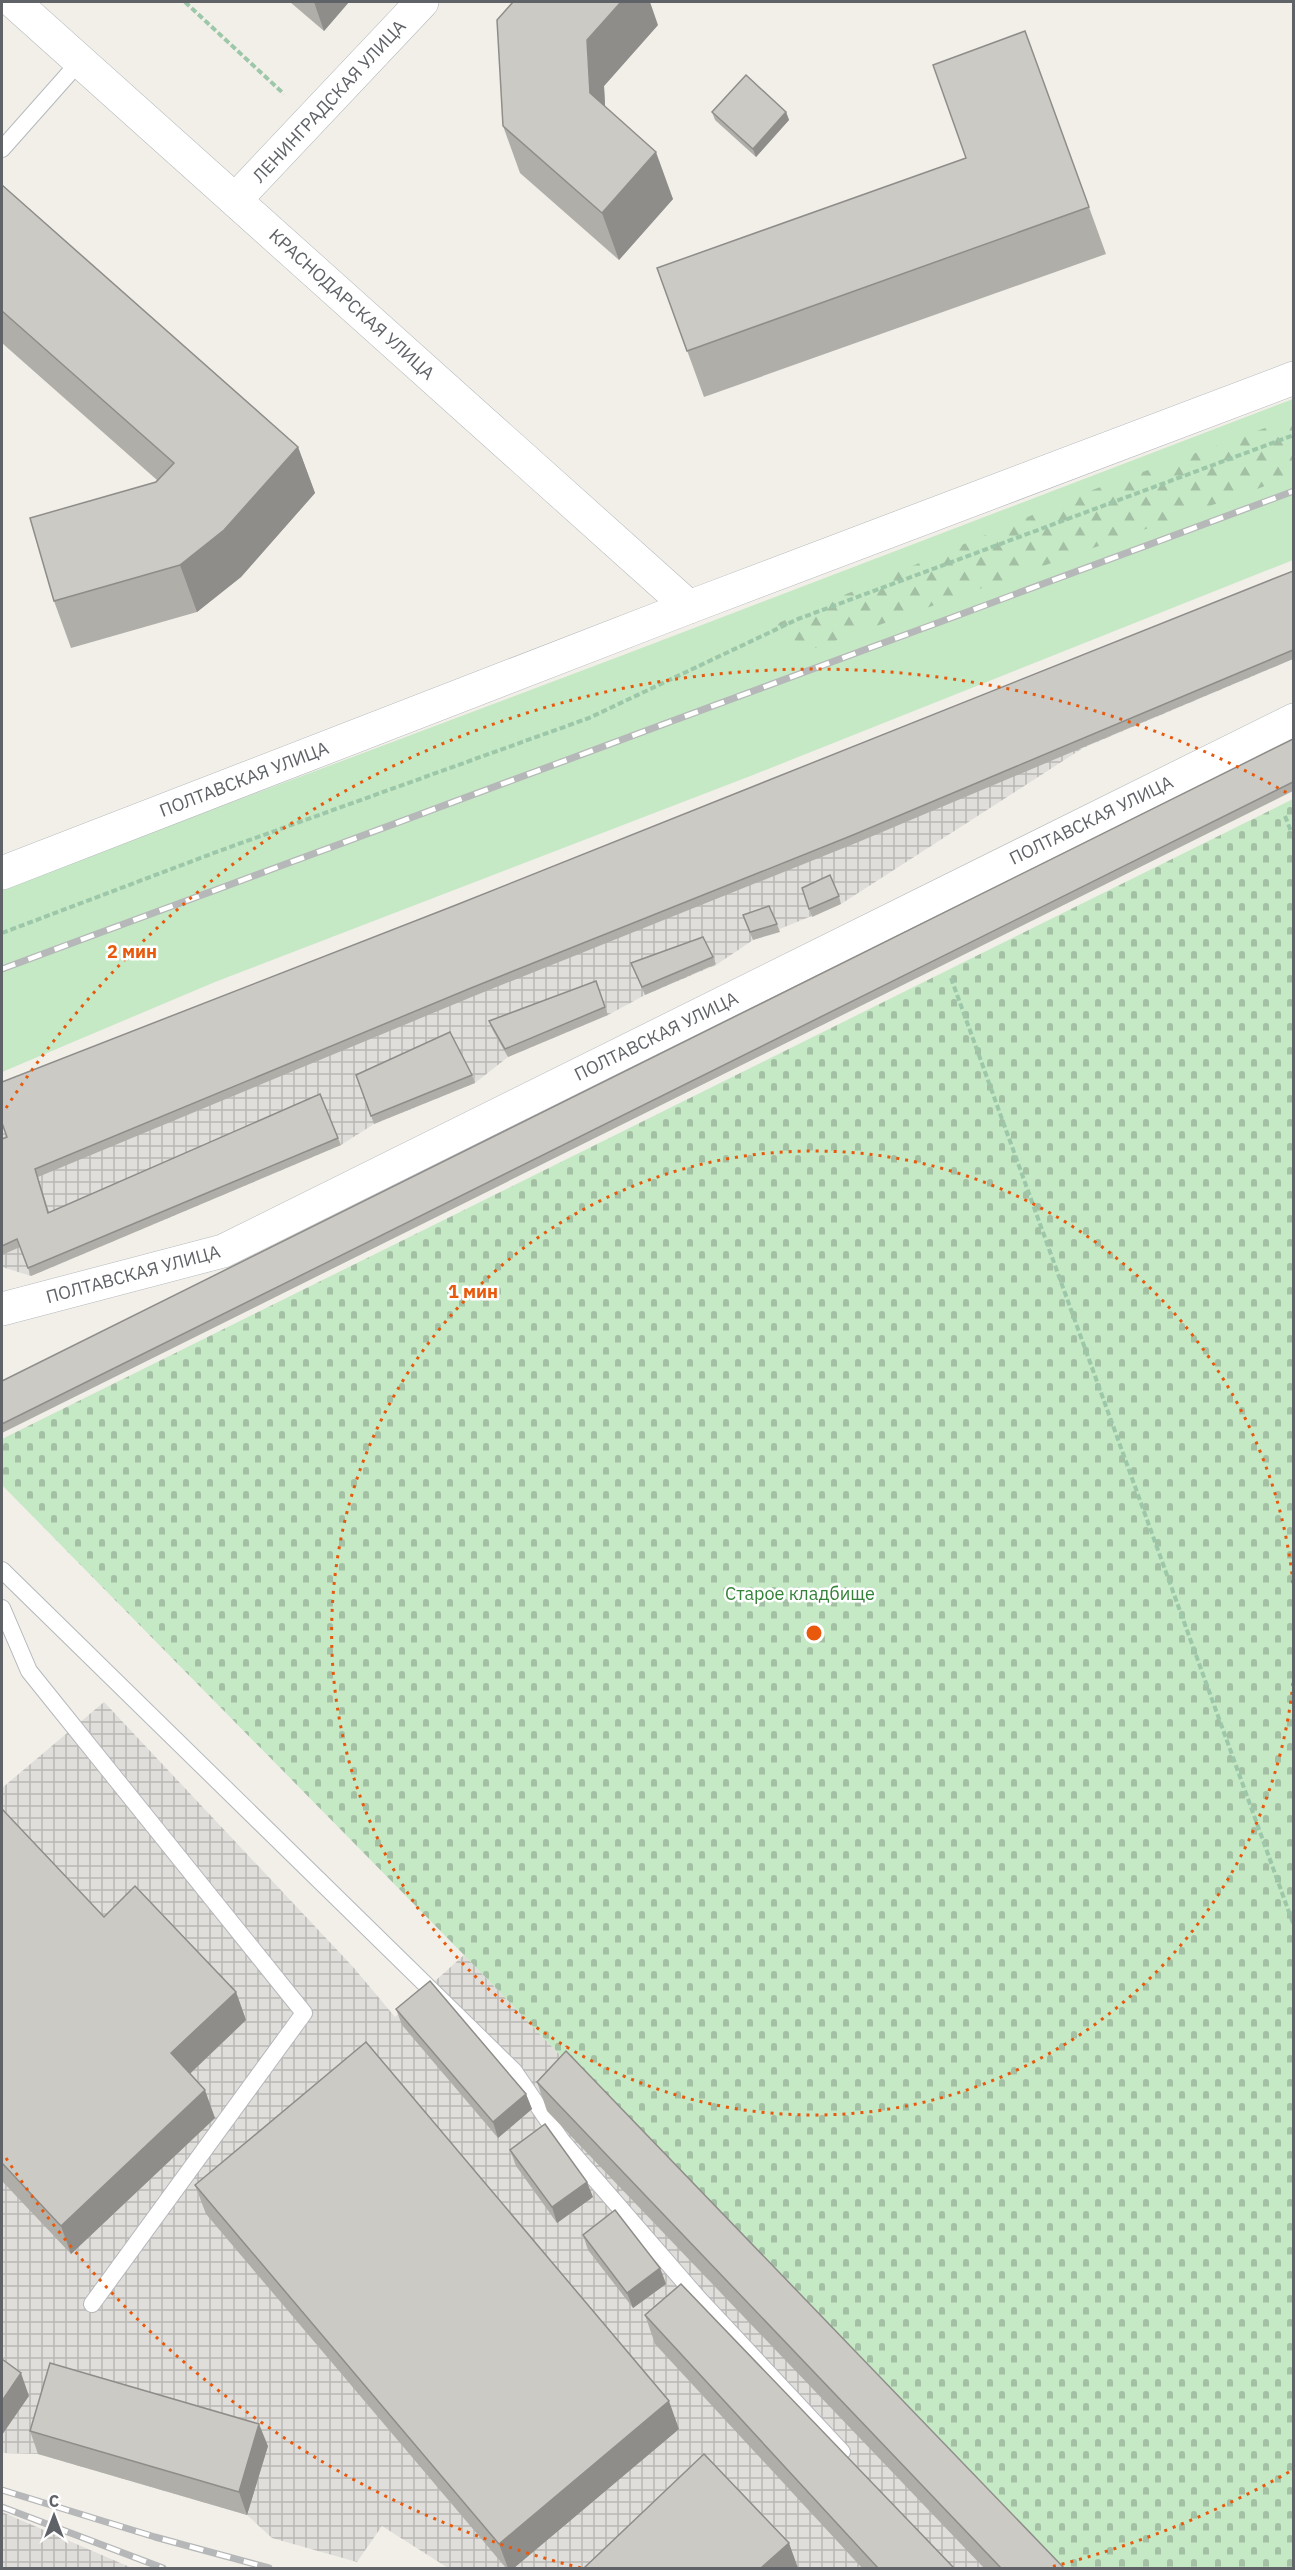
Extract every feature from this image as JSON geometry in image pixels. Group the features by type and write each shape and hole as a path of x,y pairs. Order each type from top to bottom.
{"street":[{"name":"КРАСНОДАРСКАЯ УЛИЦА","path":"14,2 690,607"},
{"name":"ЛЕНИНГРАДСКАЯ УЛИЦА","path":"235,200 422,2"},
{"name":"ПОЛТАВСКАЯ УЛИЦА","path":"2,873 690,607 1293,378"},
{"name":"ПОЛТАВСКАЯ УЛИЦА","path":"2,1309 223,1251 1293,720"}],"lane":[{"path":"2,149 80,61"},
{"path":"2,1570 514,2071 562,2141 699,2299 853,2464"},
{"path":"2,1608 29,1671 304,2013 92,2304"}],"path":[{"path":"185,2 311,119"},
{"path":"2,933 219,850 590,718 798,619 1293,435"},
{"path":"1285,816 1293,838"},
{"path":"951,978 1293,1926"}],"shaded area":[{"path":"1293,580 1293,659 1083,748 841,904 753,940 716,965 645,995 608,1015 508,1057 475,1083 374,1124 341,1145 31,1276 2,1267 2,1091"},
{"path":"104,1702 354,1968 395,2017 464,1955 1053,2568 448,2568 382,2526 357,2562 272,2538 247,2515 38,2454 2,2453 2,1788"},
{"path":"2,2512 132,2568 2,2568"}],"green space":[{"path":"1293,399 1293,560 753,775 215,982 2,1072 2,889"},
{"path":"1293,418 1293,476 807,651 776,624 1084,493"},
{"name":"Старое кладбище","path":"1293,799 1293,2568 1053,2568 464,1955 2,1485 2,1439"}],"building":[{"path":"513,2 621,2 587,40 590,93 656,152 602,213 503,126 497,20"},
{"path":"1025,31 1089,207 687,351 657,268 966,158 933,65"},
{"path":"746,75 786,112 753,149 712,112"},
{"path":"2,185 298,447 224,530 180,565 54,601 30,518 156,482 174,463 2,311"},
{"path":"1293,571 1293,650 853,835 471,988 35,1169 48,1213 320,1094 338,1138 28,1268 17,1239 2,1246 2,1139 7,1137 2,1123 2,1082 456,905"},
{"path":"1293,739 1293,782 2,1424 2,1381"},
{"path":"830,875 839,896 809,909 802,888"},
{"path":"769,906 777,924 750,932 743,915"},
{"path":"703,937 713,957 642,987 631,963"},
{"path":"596,981 605,1007 505,1049 489,1021"},
{"path":"450,1032 472,1075 371,1116 356,1075"},
{"path":"2,1809 104,1917 135,1886 236,1992 171,2053 205,2090 61,2226 2,2163"},
{"path":"430,1981 526,2094 493,2122 396,2009"},
{"path":"366,2042 669,2401 499,2544 195,2185"},
{"path":"566,2051 1064,2568 1001,2568 537,2082"},
{"path":"545,2124 587,2182 552,2207 510,2150"},
{"path":"615,2210 660,2268 627,2293 583,2235"},
{"path":"681,2284 954,2568 878,2568 645,2315"},
{"path":"2,2359 21,2373 2,2401"},
{"path":"50,2363 259,2424 239,2492 30,2431"},
{"path":"704,2454 789,2543 761,2568 584,2568"}],"railway":[{"path":"2,969 1294,491"},
{"path":"2,2490 155,2537 269,2568"},
{"path":"2,2507 163,2568"}]}
